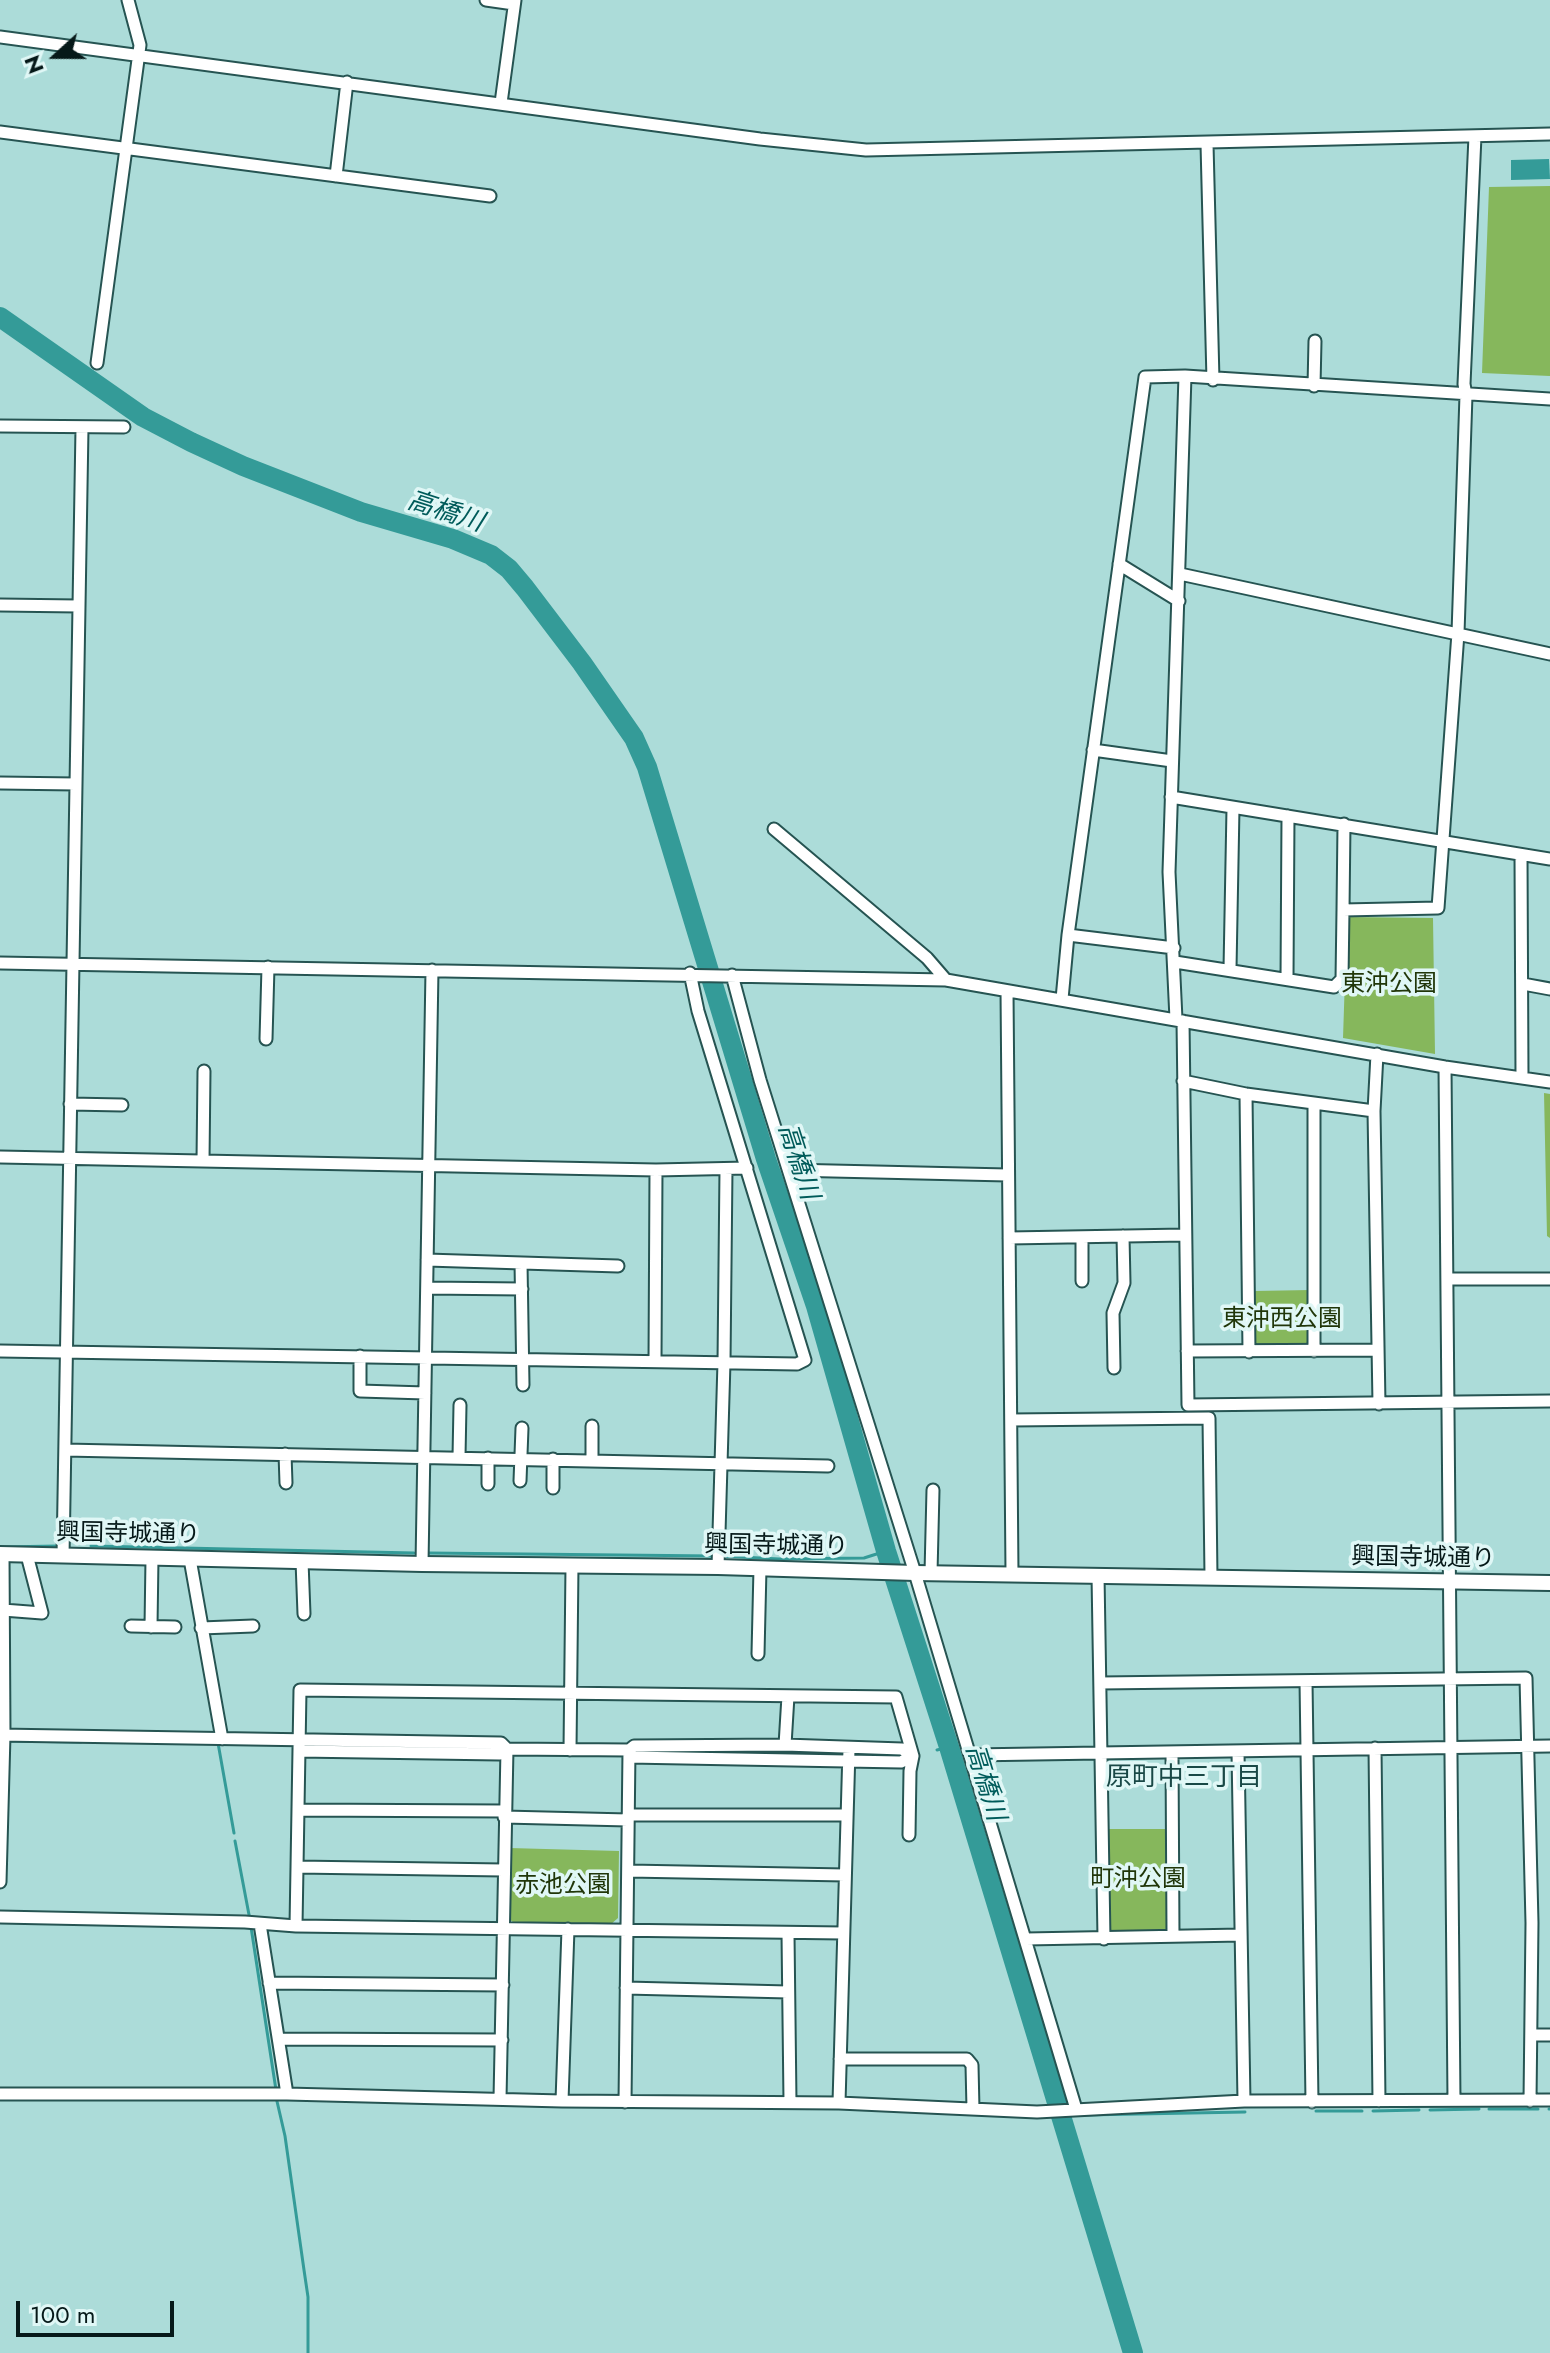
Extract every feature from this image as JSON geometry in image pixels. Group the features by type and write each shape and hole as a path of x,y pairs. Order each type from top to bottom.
{"main road":[{"name":"興国寺城通り","path":"2,1554 422,1564 572,1565 718,1561 760,1568 931,1573 1550,1583"}],"street":[{"path":"97,363 138,55 139,33 128,0"},
{"path":"486,0 515,2 501,103"},
{"path":"0,37 760,139 866,150 1550,134"},
{"path":"336,176 347,82"},
{"path":"0,132 490,196"},
{"path":"1343,910 1438,908 1458,633 1464,384 1475,136"},
{"path":"1207,144 1213,380"},
{"path":"1314,386 1315,341"},
{"path":"1062,999 1068,935 1145,377 1185,376 1550,399"},
{"path":"1185,376 1169,872 1183,1081 1188,1405 1550,1401"},
{"path":"0,426 124,427"},
{"path":"63,1556 82,428"},
{"path":"1119,564 1179,601"},
{"path":"1180,574 1550,654"},
{"path":"0,605 78,606"},
{"path":"1093,750 1172,761"},
{"path":"0,783 76,784"},
{"path":"1171,797 1550,859"},
{"path":"1230,969 1233,808"},
{"path":"1287,978 1288,816"},
{"path":"1175,962 1334,987 1342,979 1344,824"},
{"path":"774,829 927,958 946,980"},
{"path":"1521,855 1522,1077"},
{"path":"1068,935 1174,948"},
{"path":"0,963 946,980 1445,1067 1550,1082"},
{"path":"266,1039 268,967"},
{"path":"422,1564 432,970"},
{"path":"0,1351 797,1364 805,1360 698,1011 690,973"},
{"path":"729,974 911,1572 971,1755 1074,2110"},
{"path":"1523,984 1550,989"},
{"path":"1007,991 1012,1573"},
{"path":"1377,1054 1374,1111 1379,1404"},
{"path":"1445,1067 1454,2099"},
{"path":"203,1161 204,1071"},
{"path":"1183,1081 1246,1094 1374,1111"},
{"path":"1246,1094 1249,1352"},
{"path":"1314,1103 1314,1351"},
{"path":"70,1104 122,1105"},
{"path":"0,1157 656,1170 747,1168"},
{"path":"718,1561 726,1169"},
{"path":"655,1361 656,1170"},
{"path":"789,1170 1007,1175"},
{"path":"1009,1238 1184,1235"},
{"path":"1114,1368 1113,1313 1124,1283 1123,1236"},
{"path":"1082,1237 1082,1281"},
{"path":"427,1260 618,1266"},
{"path":"521,1263 523,1385"},
{"path":"1447,1279 1550,1279"},
{"path":"427,1288 522,1289"},
{"path":"1187,1351 1378,1350"},
{"path":"360,1356 360,1391 425,1393"},
{"path":"459,1457 460,1405"},
{"path":"1011,1420 1209,1418 1211,1577"},
{"path":"592,1426 592,1460"},
{"path":"520,1481 522,1428"},
{"path":"65,1450 828,1466"},
{"path":"285,1454 286,1483"},
{"path":"488,1458 488,1484"},
{"path":"553,1459 553,1488"},
{"path":"931,1573 933,1490"},
{"path":"0,1882 2,1554"},
{"path":"3,1610 42,1613 27,1555"},
{"path":"151,1627 152,1558"},
{"path":"190,1559 222,1739"},
{"path":"302,1561 304,1614"},
{"path":"570,1750 572,1565"},
{"path":"758,1654 760,1568"},
{"path":"1098,1575 1104,1939"},
{"path":"131,1626 175,1627"},
{"path":"201,1628 253,1626"},
{"path":"1100,1683 1526,1678 1533,2035 1530,2101"},
{"path":"1306,1681 1312,2102"},
{"path":"296,1926 300,1690 896,1697 913,1756 909,1835"},
{"path":"785,1745 788,1696"},
{"path":"2,1735 222,1739 300,1745 501,1743 507,1749 629,1754 848,1755"},
{"path":"625,2102 629,1754 634,1746 785,1745 901,1762 913,1756"},
{"path":"971,1755 1550,1746"},
{"path":"1375,1748 1379,2101"},
{"path":"500,2099 501,1928 507,1749"},
{"path":"1238,1752 1244,2101"},
{"path":"1172,1753 1173,1936"},
{"path":"839,2103 848,1755"},
{"path":"298,1810 628,1818 847,1815"},
{"path":"297,1867 503,1870"},
{"path":"629,1871 845,1875"},
{"path":"0,1917 245,1922 296,1926 843,1933"},
{"path":"260,1924 287,2094"},
{"path":"562,2101 568,1929"},
{"path":"788,1934 790,2102"},
{"path":"1026,1939 1241,1935"},
{"path":"269,1983 503,1985"},
{"path":"626,1988 788,1992"},
{"path":"1533,2035 1550,2035"},
{"path":"280,2039 502,2040"},
{"path":"840,2059 967,2059 972,2065 973,2109"},
{"path":"0,2094 287,2094 562,2101 790,2102 1037,2112 1244,2101 1550,2100"}],"green space":[{"path":"1550,186 1550,376 1482,373 1489,187"},
{"name":"東沖公園","path":"1347,917 1433,918 1435,1054 1343,1038"},
{"path":"1544,1093 1550,1094 1550,1238 1547,1236"},
{"name":"東沖西公園","path":"1311,1290 1311,1344 1304,1349 1262,1349 1254,1343 1254,1291"},
{"name":"町沖公園","path":"1108,1829 1166,1829 1167,1932 1109,1932"},
{"name":"赤池公園","path":"509,1848 619,1851 618,1918 610,1925 514,1923 508,1918"}],"water":[{"path":"1549,159 1550,179 1511,180 1511,160"}],"waterway":[{"name":"高橋川","path":"0,317 143,417 191,442 361,512 453,539 491,555 509,569 525,588 634,738 647,767 766,1159 816,1306 886,1551 949,1747 1133,2353"},
{"path":"0,1547 58,1546"},
{"path":"91,1546 414,1553"},
{"path":"721,1556 864,1558 886,1551"},
{"path":"429,1553 714,1556"},
{"path":"9,1741 81,1742"},
{"path":"218,1743 234,1833"},
{"path":"937,1750 949,1747"},
{"path":"691,1751 844,1754"},
{"path":"851,1754 904,1755"},
{"path":"235,1841 250,1920"},
{"path":"251,1927 276,2090"},
{"path":"276,2097 285,2136 308,2297 308,2353"},
{"path":"1430,2110 1479,2109"},
{"path":"1489,2109 1538,2109"},
{"path":"1373,2111 1419,2110"},
{"path":"1316,2111 1362,2111"},
{"path":"1084,2115 1245,2112"}],"district":[{"name":"原町中三丁目","path":"1184,1779"}]}
